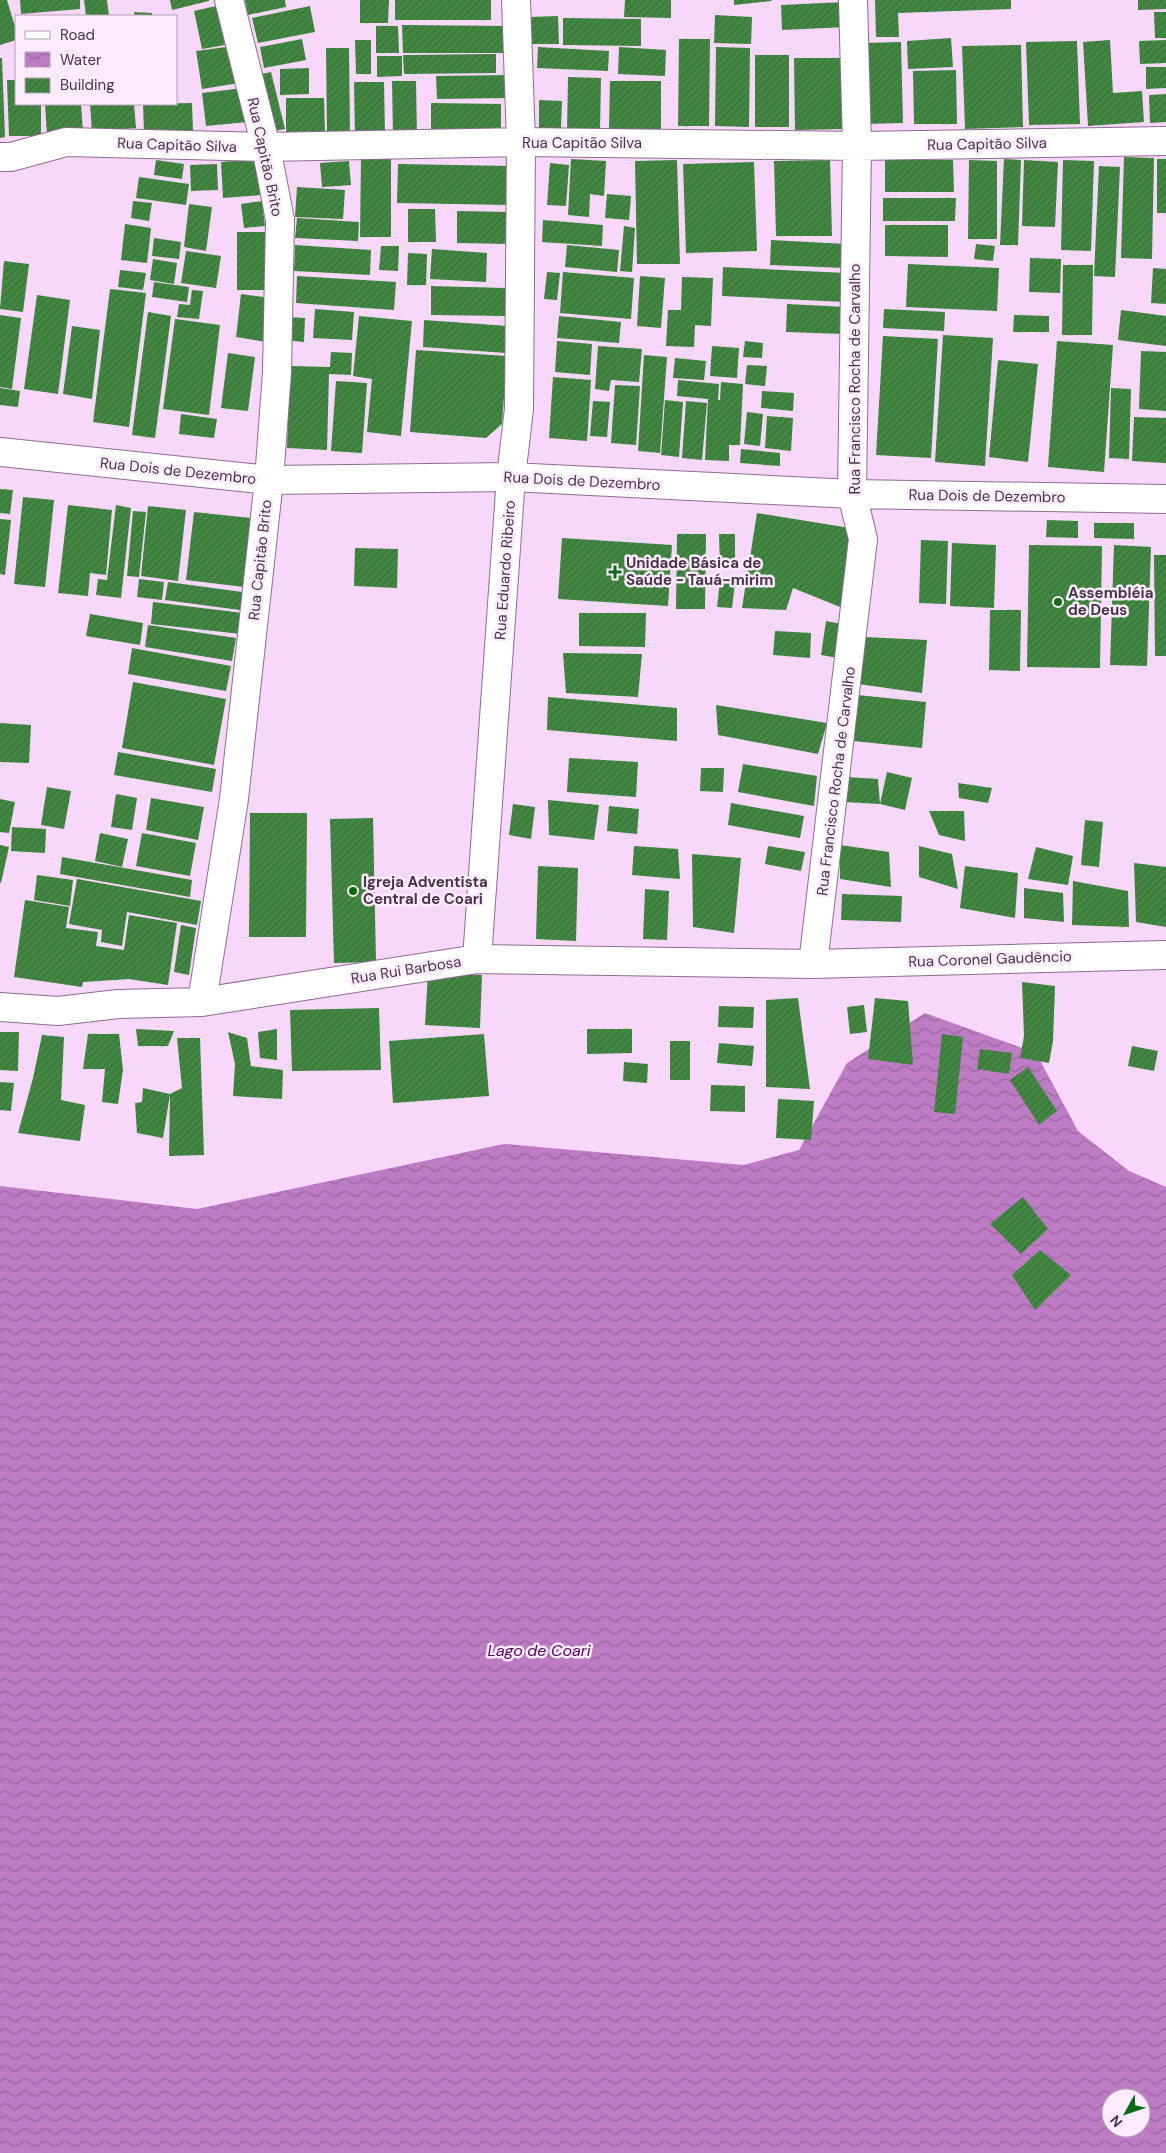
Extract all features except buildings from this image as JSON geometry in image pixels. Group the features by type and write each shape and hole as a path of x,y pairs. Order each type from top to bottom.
{"street":[{"name":"Rua Capitão Brito","path":"202,1002 234,800 269,480 277,372 280,220 266,147 230,0"},
{"name":"Rua Eduardo Ribeiro","path":"477,959 511,477 519,409 521,142 516,0"},
{"name":"Rua Francisco Rocha de Carvalho","path":"813,964 861,572 863,539 852,494 857,146 853,0"},
{"name":"Rua Capitão Silva","path":"0,157 11,157 66,142 266,147 521,142 857,146 1166,141"},
{"name":"Rua Dois de Dezembro","path":"0,452 269,480 511,477 852,494 1166,499"},
{"name":"Rua Coronel Gaudêncio","path":"813,964 1166,955"},
{"name":"Rua Rui Barbosa","path":"0,1007 58,1010 118,1004 202,1002 477,959 813,964"}],"water":[{"name":"Lago de Coari","path":"925,1013 1036,1053 1078,1131 1129,1171 1166,1187 1166,2153 0,2153 0,1186 197,1209 504,1144 744,1165 799,1150 847,1063"}],"place":[{"name":"Unidade Básica de Saúde - Tauá-mirim","path":"615,572"},
{"name":"Assembléia de Deus","path":"1058,602"},
{"name":"Igreja Adventista Central de Coari","path":"353,891"}]}
